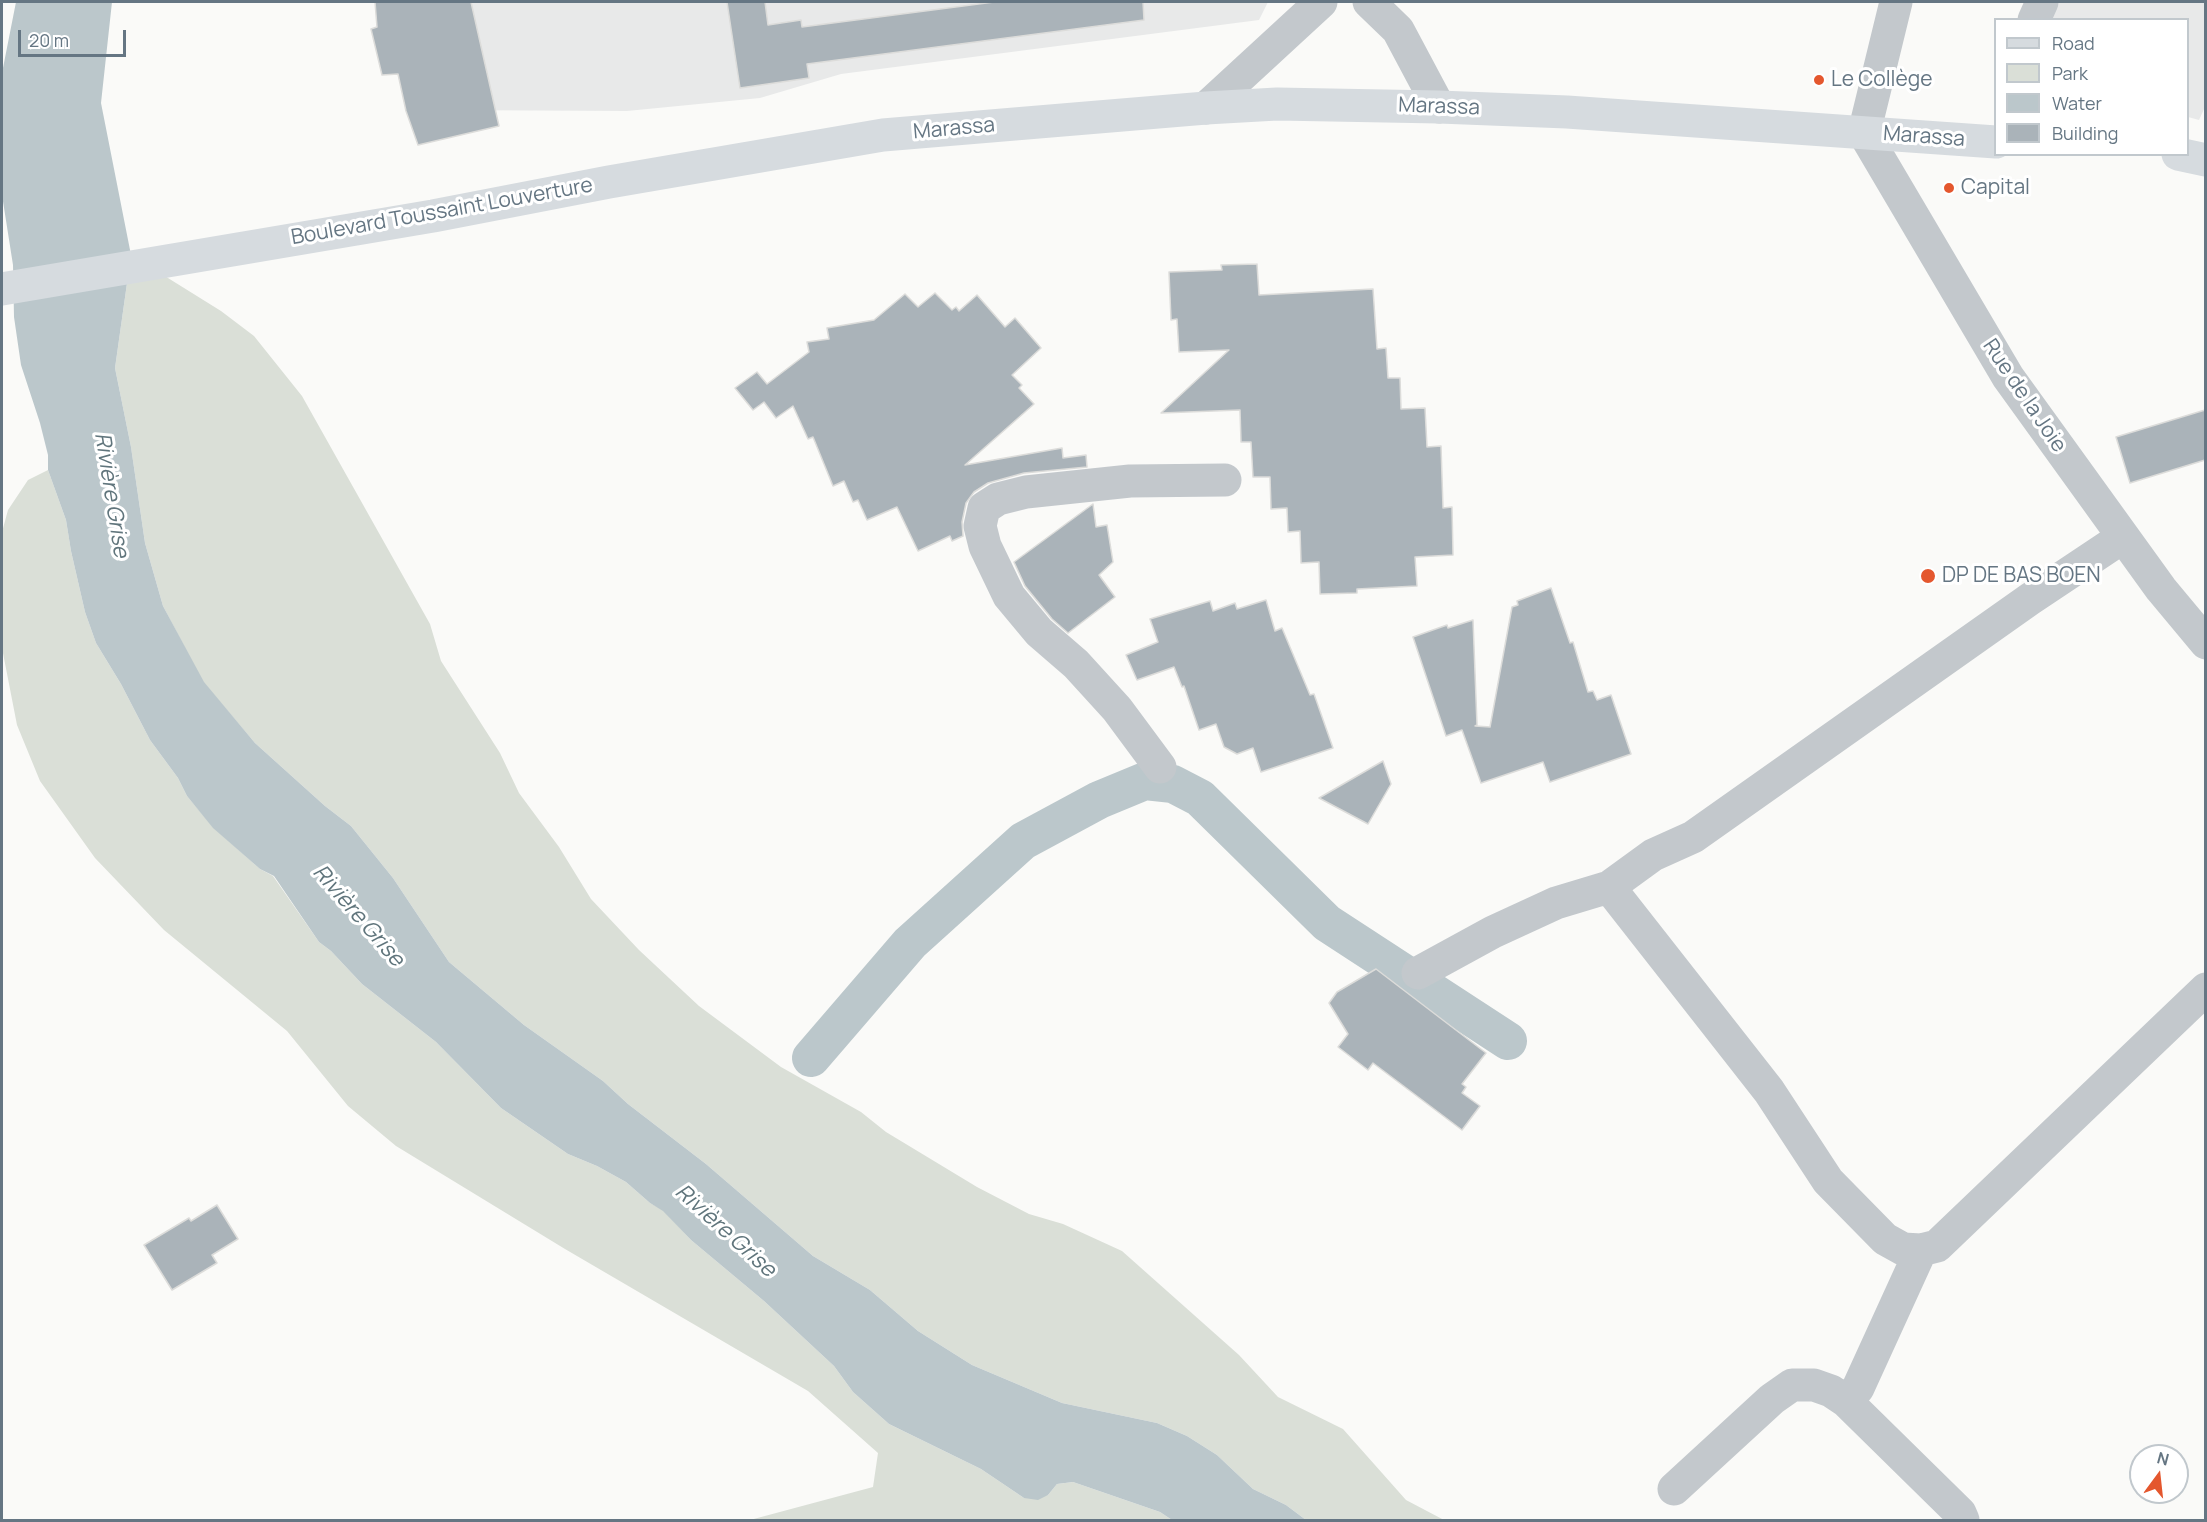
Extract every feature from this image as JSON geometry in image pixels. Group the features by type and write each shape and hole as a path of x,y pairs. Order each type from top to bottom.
{"main road":[{"name":"Marassa","path":"883,135 1277,104 1567,112 1994,142"},
{"name":"Boulevard Toussaint Louverture","path":"2,289 433,216 609,182 883,135"},
{"path":"2187,156 2205,160"}],"street":[{"path":"1206,108 1321,2"},
{"path":"1369,2 1398,30 1439,107"},
{"path":"1864,133 1896,2"},
{"path":"2035,18 2042,2"},
{"name":"Rue de la Joie","path":"1864,133 2008,377 2160,589 2205,643"},
{"path":"1160,767 1117,709 1076,664 1039,632 1009,596 984,546 980,526 984,508 998,499 1026,492 1130,481 1225,480"},
{"path":"1418,973 1493,932 1556,903 1609,887 1653,855 1693,837 2030,599 2123,537"},
{"path":"1609,887 1768,1091 1828,1180 1885,1239 1902,1249 1921,1250 1936,1246 2205,989"},
{"path":"1846,1401 1858,1388 1921,1250"},
{"path":"1674,1489 1772,1399 1792,1385 1814,1385 1831,1391 1846,1401 1960,1513 1963,1521"}],"shaded area":[{"path":"417,2 1268,2 1259,20 841,74 760,98 627,111 439,110"},
{"path":"2055,2 2205,2 2205,107 2199,120 2189,117 2189,18 2050,18"}],"green space":[{"path":"131,255 221,311 254,336 302,396 430,624 441,661 500,753 519,793 559,847 591,899 639,950 699,1006 781,1067 861,1112 886,1132 977,1187 1029,1214 1063,1224 1122,1251 1239,1355 1278,1397 1343,1429 1406,1500 1444,1520 1306,1520 1286,1505 1253,1489 1217,1455 1187,1436 1157,1423 1062,1403 972,1365 918,1331 870,1290 813,1256 706,1164 628,1104 603,1081 524,1025 449,962 393,878 351,826 325,806 255,743 203,682 163,606 145,543 131,447 115,368"},
{"path":"48,470 66,520 85,612 96,643 121,684 150,740 178,778 187,796 214,828 260,869 273,876 319,942 331,951 362,984 436,1042 501,1108 568,1154 597,1166 626,1182 650,1203 663,1210 691,1240 764,1301 834,1366 853,1392 889,1424 981,1469 1024,1498 1048,1495 1057,1484 1073,1482 1160,1512 1172,1520 750,1520 873,1487 878,1453 808,1391 565,1249 396,1146 348,1106 287,1031 164,930 95,858 40,781 17,725 2,648 2,532 8,510 28,480"}],"water":[{"name":"Rivière Grise","path":"16,2 112,2 101,103 131,255 115,368 131,447 145,543 163,606 204,682 255,743 325,806 351,826 393,878 449,962 524,1025 603,1081 628,1104 706,1164 813,1256 870,1290 918,1331 972,1365 1062,1403 1157,1423 1187,1436 1217,1455 1253,1489 1286,1505 1306,1520 1172,1520 1160,1512 1073,1482 1057,1484 1048,1495 1038,1500 1024,1498 981,1469 889,1424 853,1392 834,1366 764,1301 691,1240 663,1211 626,1182 597,1166 568,1154 501,1108 436,1042 362,984 331,951 319,942 274,876 260,869 213,828 187,796 178,778 150,740 121,684 96,643 85,612 66,520 48,470 48,455 40,423 21,365 14,317 13,265 2,195 2,73"}],"building":[{"path":"375,2 471,2 499,126 418,145 406,111 398,74 382,75 371,29 377,27"},
{"path":"727,2 765,2 768,25 801,20 802,27 994,2 1143,2 1144,20 807,64 809,78 740,88"},
{"path":"1257,264 1259,295 1373,289 1377,349 1386,348 1388,378 1400,378 1401,409 1425,408 1427,447 1441,446 1443,508 1452,507 1453,555 1415,557 1417,586 1357,589 1357,593 1320,594 1319,562 1301,563 1300,531 1288,532 1287,508 1271,509 1270,477 1253,477 1251,442 1241,442 1240,410 1161,413 1229,350 1179,352 1177,319 1171,320 1169,272 1222,270 1221,265"},
{"path":"935,293 952,310 956,307 959,311 977,295 1005,327 1015,318 1041,348 1012,375 1022,385 1019,388 1034,404 965,465 1062,448 1063,458 1086,455 1087,467 1024,473 988,483 974,492 966,503 962,522 963,536 952,541 950,536 918,551 897,507 867,520 858,500 853,502 844,481 833,486 813,437 808,439 793,406 776,418 764,402 753,410 735,388 757,372 767,384 809,352 807,342 829,339 827,328 874,320 905,294 918,307"},
{"path":"2205,410 2205,460 2130,483 2116,437"},
{"path":"1093,504 1096,527 1107,525 1113,562 1099,575 1115,597 1068,633 1052,619 1025,586 1014,562"},
{"path":"1551,588 1570,643 1573,642 1588,692 1593,691 1597,700 1611,695 1631,754 1550,782 1543,762 1481,783 1462,730 1446,736 1413,637 1447,625 1448,628 1473,620 1477,725 1475,726 1490,727 1512,607 1518,605 1517,601"},
{"path":"1266,600 1275,631 1282,628 1310,695 1314,694 1333,748 1261,772 1253,748 1237,754 1224,747 1216,724 1199,730 1184,686 1182,687 1174,667 1137,680 1126,655 1158,642 1150,619 1210,601 1213,611 1235,603 1237,609"},
{"path":"1383,761 1391,784 1368,824 1319,798"},
{"path":"1376,969 1486,1053 1462,1084 1466,1087 1462,1093 1480,1106 1462,1130 1373,1063 1368,1070 1338,1047 1348,1034 1329,1003 1337,992"},
{"path":"217,1205 238,1239 212,1255 217,1263 172,1290 144,1245 189,1218 191,1221"}],"waterway":[{"path":"811,1058 910,943 1023,841 1099,800 1145,781 1173,784 1200,798 1327,923 1508,1041"}],"place":[{"name":"Le Collège","path":"1819,80"},
{"name":"Capital","path":"1949,188"},
{"name":"DP DE BAS BOEN","path":"1928,576"}]}
